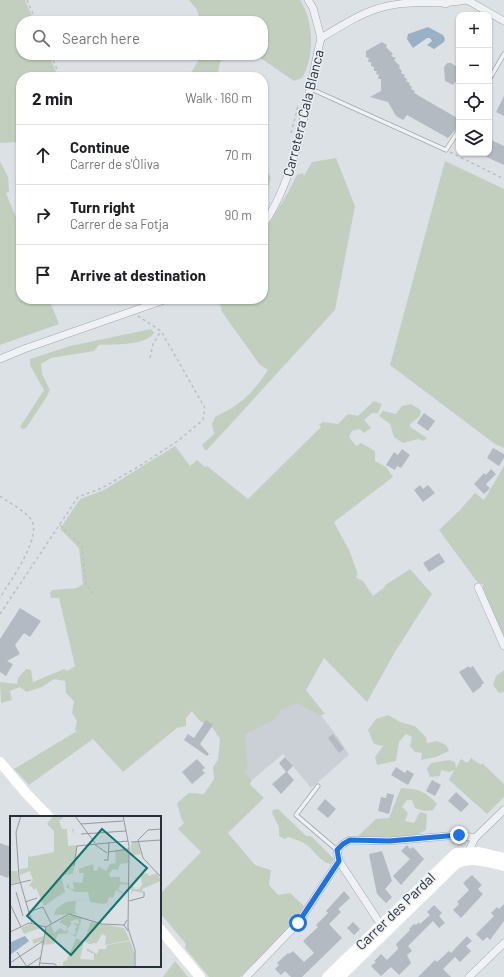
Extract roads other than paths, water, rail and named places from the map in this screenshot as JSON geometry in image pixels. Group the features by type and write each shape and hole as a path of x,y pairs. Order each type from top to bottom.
{"street":[{"path":"308,0 313,8 321,38"},
{"name":"Carretera Cala Blanca","path":"268,216 285,184 296,148 321,38 376,7 404,1 438,1 445,4 467,0 504,21"},
{"path":"0,359 24,349 154,304"},
{"path":"478,587 504,646"},
{"path":"0,762 25,792 49,816"},
{"path":"466,855 475,838 504,810"},
{"path":"383,929 339,861 337,850 343,844 350,840 389,841 459,835 475,838"},
{"path":"466,855 479,852 504,858"},
{"name":"Carrer des Pardal","path":"340,977 383,929 456,853 466,855"},
{"path":"466,855 477,860 504,866"},
{"path":"246,977 298,923 339,861"},
{"name":"Carrer des Pardal","path":"327,977 383,929"},
{"path":"161,930 200,977"},
{"path":"469,977 504,942"}],"lane":[{"path":"492,75 504,54"},
{"path":"309,88 446,150 456,135"},
{"path":"318,786 296,815 337,850"}],"water":[{"path":"428,27 443,35 445,39 444,42 434,49 427,45 432,41 430,38 427,38 413,48 407,39 408,34"}]}
